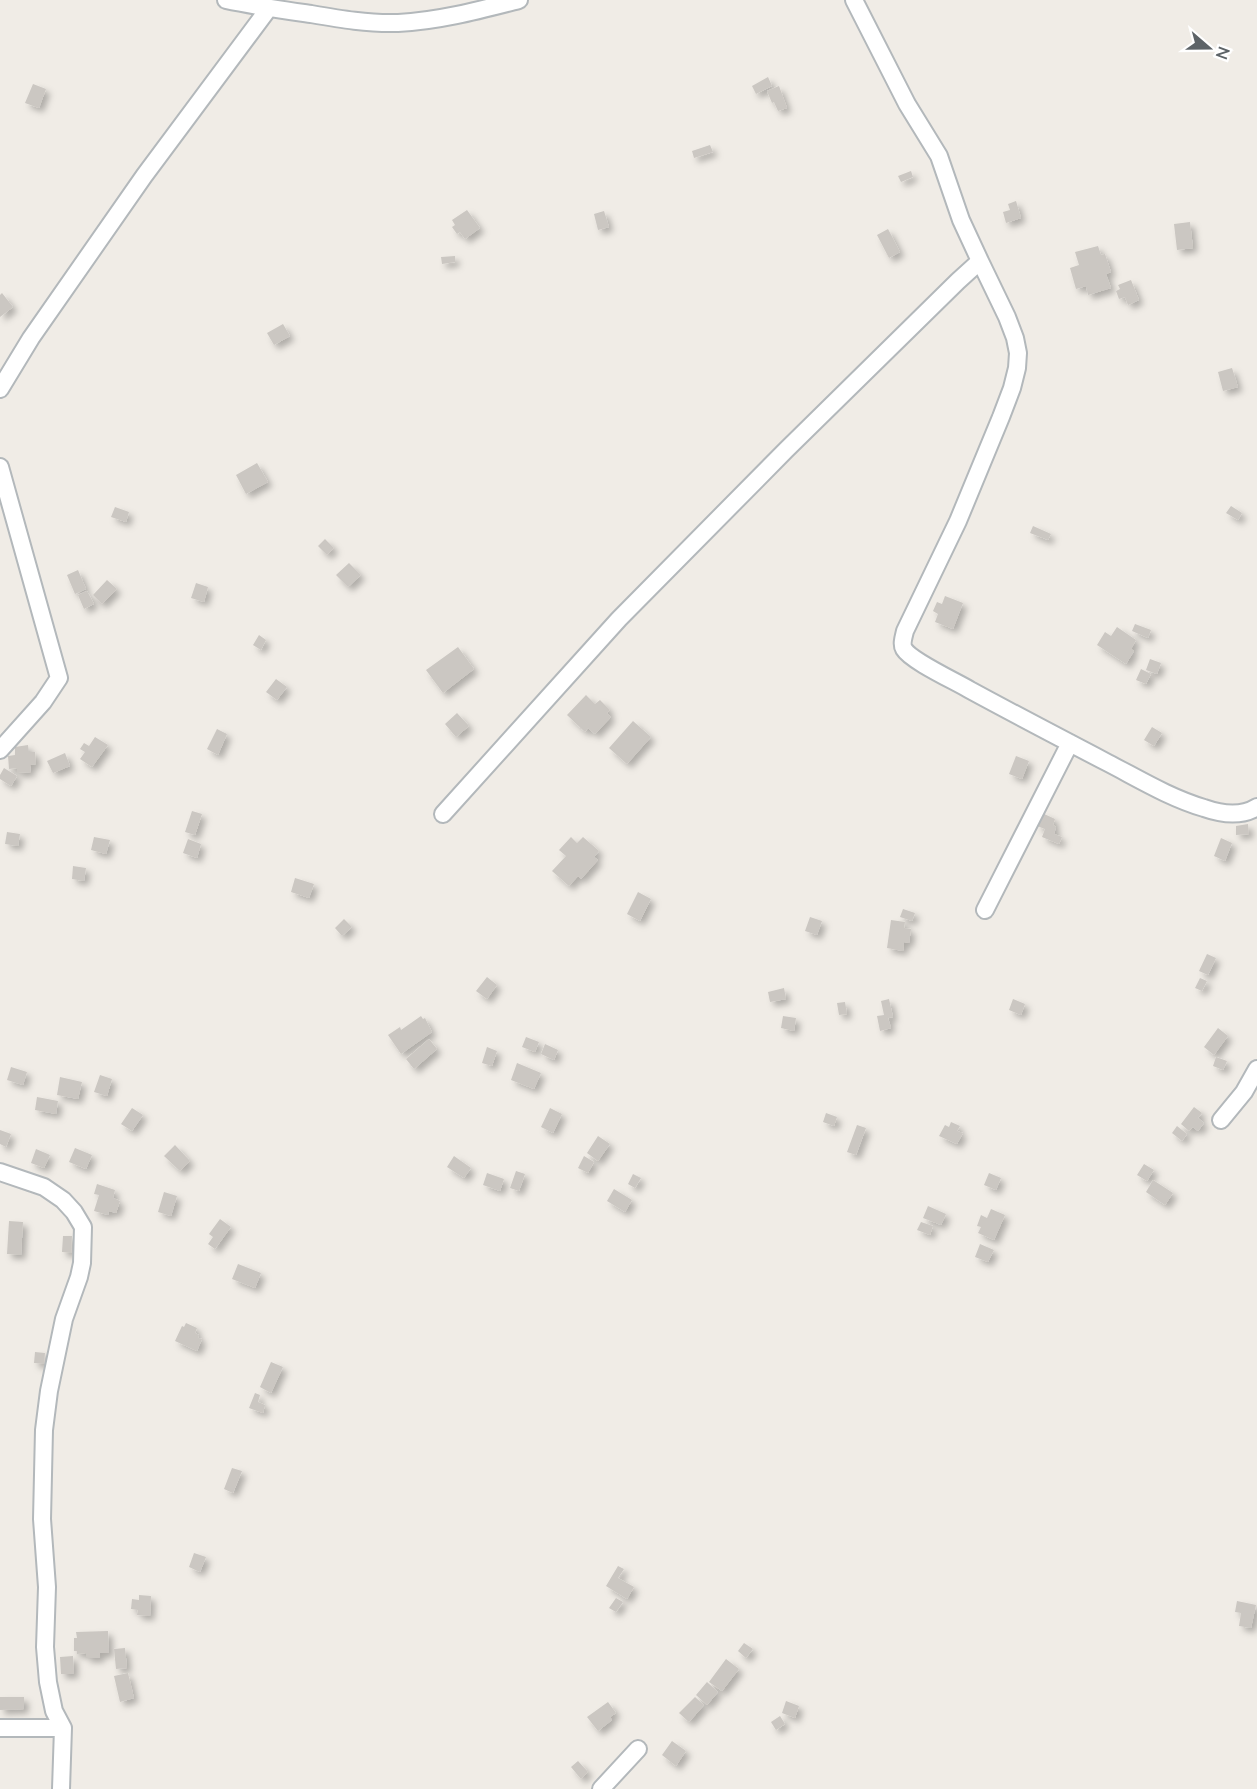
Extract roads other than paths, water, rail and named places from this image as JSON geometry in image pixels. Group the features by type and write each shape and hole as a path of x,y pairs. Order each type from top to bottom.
{"street":[{"path":"226,0 352,21 400,23 473,12 519,0"},
{"path":"854,0 907,104 939,156 961,220 1007,317 1018,352 1012,388 1001,417 958,521 910,619 905,631 904,649 924,664 1158,789 1204,808 1226,813 1238,813 1257,807"},
{"path":"0,389 31,338 144,176 269,8"},
{"path":"443,814 619,619 786,450 980,261"},
{"path":"0,467 59,678 43,702 0,750"},
{"path":"985,910 1070,743"},
{"path":"1221,1120 1244,1092 1257,1068"},
{"path":"0,1172 44,1187 63,1200 83,1227 82,1263 64,1320 49,1391 44,1430 42,1519 47,1587 45,1647 48,1682 54,1711 63,1728 61,1789"},
{"path":"0,1728 63,1728"},
{"path":"601,1789 638,1749"}]}
